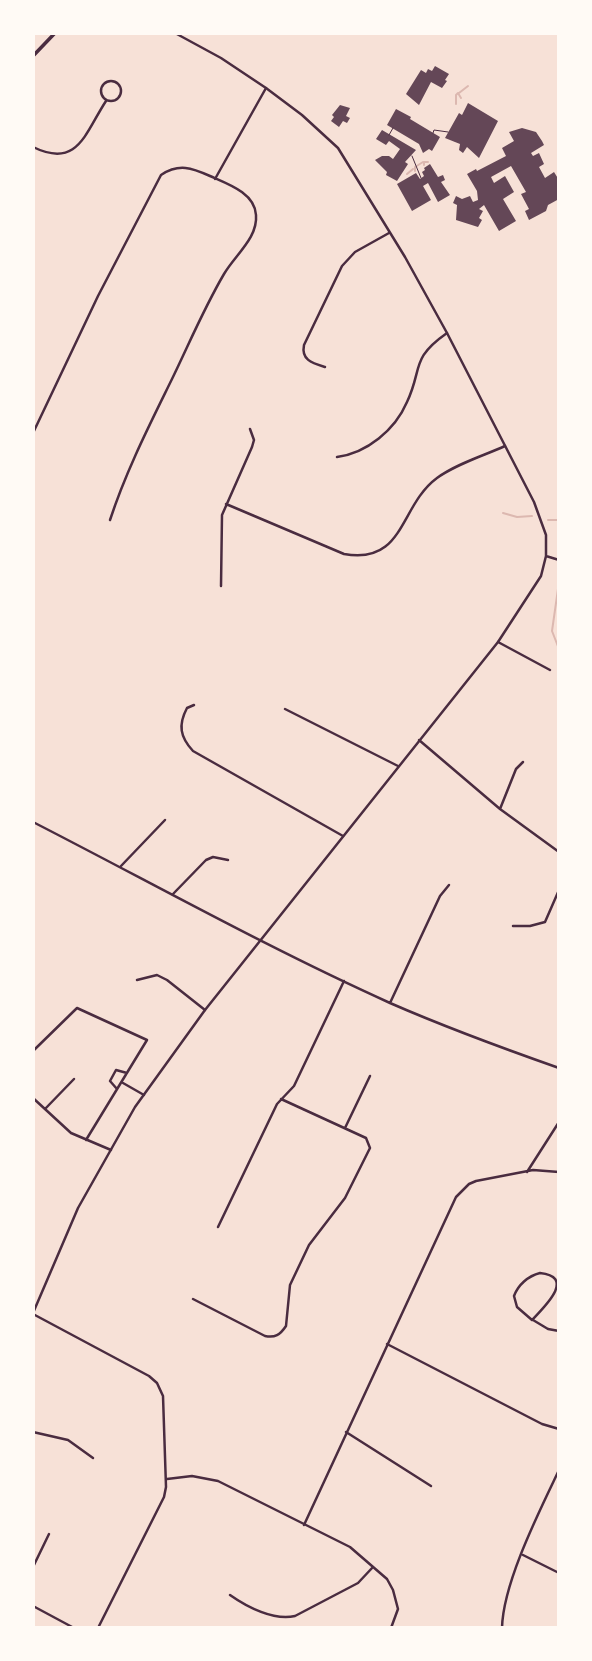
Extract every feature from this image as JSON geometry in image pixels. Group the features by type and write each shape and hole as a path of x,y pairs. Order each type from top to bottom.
{"main road":[{"path":"33,56 55,33"}],"street":[{"path":"98,1628 164,1497 166,1479 163,1399 157,1383 146,1374 33,1313 78,1208 144,1095 205,1010 498,642 535,587 546,556 546,535 541,517 506,446 405,257 345,155 302,115 266,88 221,58 176,33"},
{"path":"109,81 117,83 121,88 120,97 115,101 106,100 101,95 102,86 109,81"},
{"path":"215,178 266,88"},
{"path":"33,147 53,155 68,154 77,146 106,100"},
{"path":"33,433 98,296 159,178 169,170 184,167 215,178 249,197 256,210 256,228 210,298 132,462 110,520"},
{"path":"324,368 305,358 305,342 342,266 355,252 389,233"},
{"path":"337,457 360,452 391,427 407,404 422,356 446,333"},
{"path":"221,586 220,525 226,504 252,447 254,440 250,429"},
{"path":"226,504 344,554 370,555 383,550 394,539 424,492 437,478 506,446"},
{"path":"546,556 558,559"},
{"path":"498,642 550,670"},
{"path":"194,705 187,708 180,721 181,734 193,751 343,836"},
{"path":"285,709 398,766"},
{"path":"419,740 500,808 559,852"},
{"path":"500,808 516,769 523,762"},
{"path":"121,866 165,820"},
{"path":"33,822 260,941 390,1003 559,1069"},
{"path":"173,894 206,859 213,857 229,860"},
{"path":"390,1003 439,896 449,885"},
{"path":"513,926 530,926 545,922 559,890"},
{"path":"137,980 156,975 167,980 205,1010"},
{"path":"218,1227 281,1099 294,1086 344,981"},
{"path":"33,1051 77,1008 147,1040 86,1140"},
{"path":"117,1089 110,1081 116,1070 127,1073"},
{"path":"345,1128 370,1076"},
{"path":"45,1109 74,1079"},
{"path":"121,1082 144,1095"},
{"path":"33,1098 71,1133 111,1150"},
{"path":"193,1299 265,1336 272,1337 283,1331 286,1326 290,1285 309,1245 345,1198 370,1148 366,1138 281,1099"},
{"path":"527,1172 559,1122"},
{"path":"304,1525 452,1204 462,1190 476,1181 543,1170 559,1172"},
{"path":"532,1320 557,1291 555,1280 547,1274 532,1276 517,1288 514,1296 517,1307 532,1320 548,1329 559,1331"},
{"path":"387,1344 542,1424 559,1429"},
{"path":"33,1432 68,1440 93,1458"},
{"path":"346,1432 431,1486"},
{"path":"502,1628 505,1602 559,1470"},
{"path":"166,1479 192,1476 218,1481 350,1547 387,1579 397,1600 398,1609 391,1628"},
{"path":"33,1567 49,1534"},
{"path":"523,1555 559,1573"},
{"path":"230,1595 267,1614 287,1618 358,1583 373,1567"},
{"path":"33,1606 74,1628"}],"path":[{"path":"389,135 393,128"},
{"path":"433,133 435,130 448,132"},
{"path":"412,156 421,178"}],"building":[{"path":"435,66 449,74 445,80 447,81 442,88 431,82 419,105 406,94 421,70 426,73 428,69 432,71"},
{"path":"468,103 498,121 479,158 467,147 463,153 459,150 460,144 445,138"},
{"path":"340,105 350,108 346,116 350,118 347,123 343,121 339,127 331,121"},
{"path":"396,109 440,137 432,151 429,149 423,153 419,144 387,125"},
{"path":"522,128 536,132 542,141 544,145 531,153 533,156 539,153 544,164 539,167 545,178 554,172 559,180 559,199 548,205 546,211 529,220 525,211 529,209 521,194 526,192 511,166 491,177 494,183 505,176 514,192 503,199 516,221 499,231 484,205 479,209 483,211 478,227 456,220 457,205 453,203 456,196 462,199 470,196 473,202 478,200 477,191 467,174 506,156 502,148 514,141 509,132"},
{"path":"382,130 416,150 405,162 408,164 397,181 386,175 387,172 375,160 382,156 393,159 400,149 389,141 386,145 376,139"},
{"path":"430,164 438,177 443,175 445,180 441,182 450,195 438,202 428,183 423,186 431,200 412,211 397,184 416,173 420,179 424,176 424,168"}],"waterway":[{"path":"459,93 468,86"},
{"path":"456,104 458,93 461,98"},
{"path":"415,171 415,167 423,162"},
{"path":"424,165 424,162 428,162"},
{"path":"407,174 413,169"},
{"path":"503,513 517,517 532,516"},
{"path":"548,520 559,520"},
{"path":"559,582 552,631 559,649"}]}
